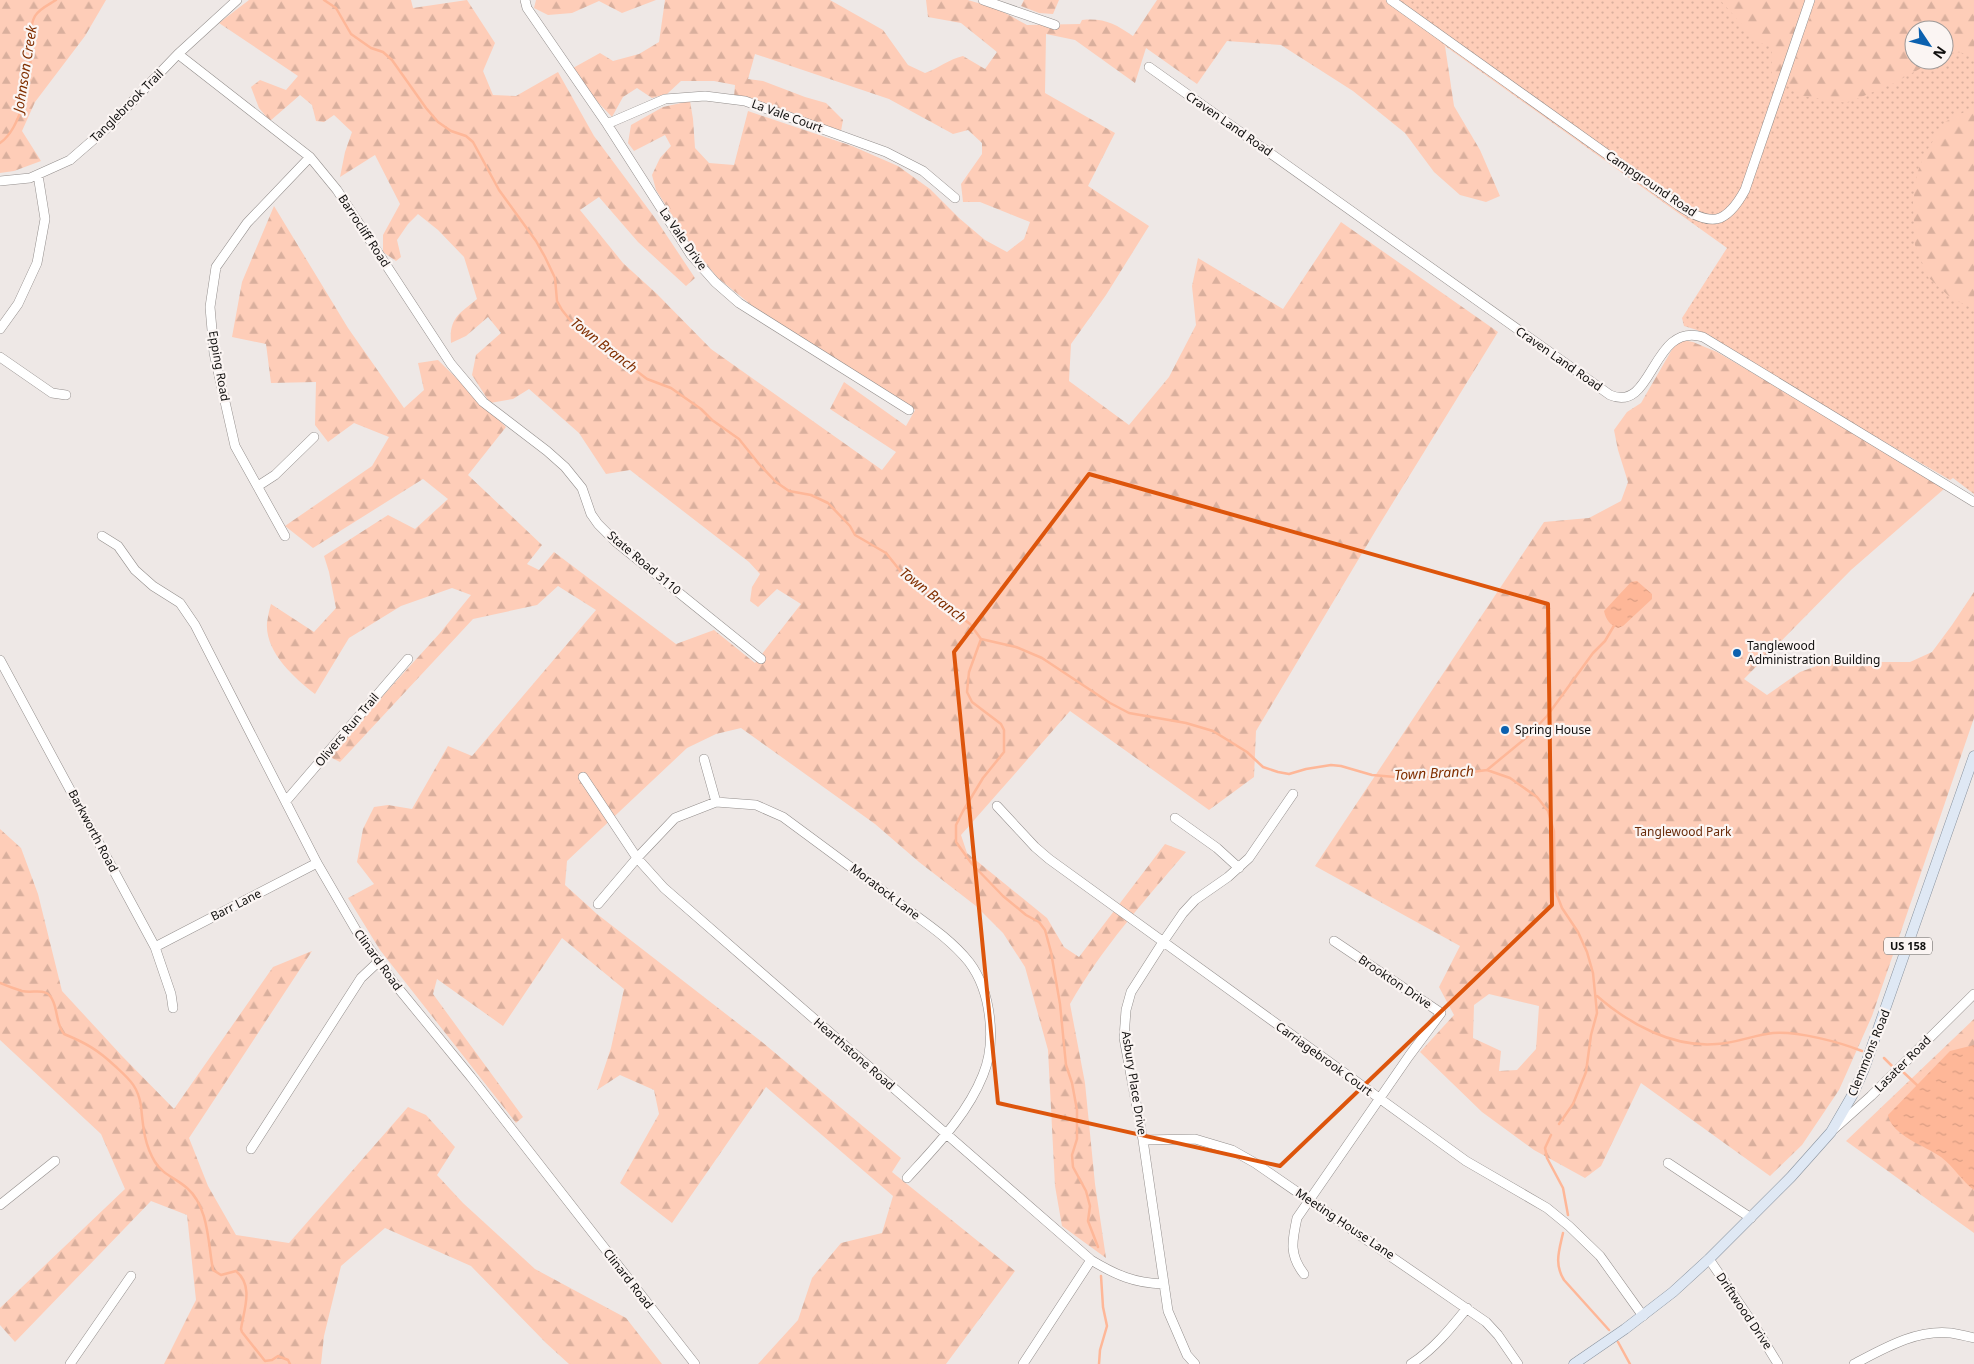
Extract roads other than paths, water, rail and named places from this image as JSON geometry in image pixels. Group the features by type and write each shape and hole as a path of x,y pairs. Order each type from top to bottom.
{"main road":[{"name":"Clemmons Road","path":"1574,1364 1643,1316 1683,1283 1751,1218 1810,1157 1831,1132 1853,1094 1864,1069 1974,756"}],"street":[{"name":"Tanglebrook Trail","path":"0,181 30,178 70,160 108,127 178,54 237,0"},
{"name":"La Vale Drive","path":"525,0 527,8 607,124 691,255 714,282 740,303 909,410"},
{"path":"983,0 1055,25"},
{"name":"Campground Road","path":"1391,0 1678,205 1698,217 1708,220 1716,219 1732,212 1745,190 1810,0"},
{"name":"Barrocliff Road","path":"178,54 310,157 337,190 452,364 483,402 523,433"},
{"name":"Craven Land Road","path":"1149,67 1610,396 1622,398 1636,393 1668,345 1681,336 1696,335 1703,337 1974,502"},
{"name":"La Vale Court","path":"607,124 664,99 705,96 745,101 886,152 923,170 956,198"},
{"name":"Epping Road","path":"286,536 235,446 214,353 210,307 216,267 247,223 310,157"},
{"path":"0,329 18,304 37,263 45,219 38,175"},
{"path":"0,357 52,393 66,395"},
{"name":"State Road 3110","path":"523,433 565,467 582,488 591,514 616,542 761,659"},
{"path":"258,486 275,476 314,436"},
{"name":"Clinard Road","path":"102,536 118,546 135,570 153,586 180,603 195,625 318,863 356,930 378,962 695,1364"},
{"name":"Barkworth Road","path":"0,660 155,947 171,994 173,1008"},
{"name":"Olivers Run Trail","path":"286,802 408,660"},
{"path":"704,759 716,802"},
{"name":"Hearthstone Road","path":"583,776 636,858 664,888 1091,1260 1112,1273 1142,1283 1163,1284"},
{"name":"Asbury Place Drive","path":"1195,1364 1187,1355 1168,1311 1143,1140 1124,1038 1126,1010 1131,992 1162,942 1183,913 1195,900 1239,868 1257,846 1293,794"},
{"name":"Moratock Lane","path":"598,904 636,858 675,818 716,802 756,804 784,816 946,938 970,963 985,994 992,1036 984,1074 967,1108 947,1135 908,1178"},
{"name":"Carriagebrook Court","path":"998,806 1048,859 1466,1161 1547,1208 1600,1256 1643,1316"},
{"path":"1175,818 1217,848 1239,868"},
{"name":"Barr Lane","path":"155,947 318,863"},
{"name":"Brookton Drive","path":"1304,1274 1296,1264 1293,1255 1297,1218 1441,1013 1334,942"},
{"path":"251,1149 361,978 378,962"},
{"name":"Lasater Road","path":"1831,1132 1974,994"},
{"name":"Meeting House Lane","path":"1143,1140 1196,1139 1232,1150 1256,1163 1486,1322 1498,1334 1518,1364"},
{"path":"0,1205 55,1161"},
{"path":"1668,1163 1751,1218"},
{"name":"Driftwood Drive","path":"1709,1259 1778,1364"},
{"path":"1023,1364 1091,1260"},
{"path":"70,1364 131,1276"},
{"path":"1411,1364 1424,1356 1444,1337 1467,1308"},
{"path":"1854,1364 1888,1346 1921,1335 1949,1333 1974,1338"}],"water":[{"path":"1637,581 1652,594 1652,599 1623,626 1615,627 1609,622 1604,611 1631,582"},
{"path":"1974,1045 1974,1190 1941,1157 1910,1140 1896,1129 1888,1115 1950,1051"}],"waterway":[{"name":"Johnson Creek","path":"0,143 8,136 14,126 27,89 33,20 39,11 56,0"},
{"name":"Town Branch","path":"324,0 336,8 351,34 371,48 383,52 392,60 438,122 451,131 466,136 473,142 499,190 536,241 545,257 555,278 557,301 570,320 647,379 671,388 701,409 712,420 739,439 776,482 789,491 811,495 828,503 850,526 855,535 886,553 902,573 970,624 981,639 1016,647 1042,658 1110,703 1129,713 1186,723 1213,731 1247,752 1263,767 1278,772 1289,774 1331,765 1372,775 1407,778 1487,770 1510,778 1537,797 1548,811 1554,831 1555,890 1562,908 1578,932 1587,952 1593,973 1597,1013 1591,1035 1586,1072 1573,1104 1559,1124"},
{"path":"1487,770 1527,737 1547,716 1593,653 1605,641 1615,624"},
{"path":"981,639 969,672 967,692 972,702 1001,724 1004,730 1004,752 983,778 963,811 956,825 956,842 972,864 1003,896 1026,915 1039,922 1045,930 1051,952 1060,1004 1066,1065 1072,1083 1077,1110 1077,1139 1072,1155 1073,1167 1086,1191 1090,1206 1088,1221 1098,1247"},
{"path":"0,983 22,991 44,992 50,996 64,1034 97,1051 132,1083 140,1099 143,1128 151,1155 158,1166 187,1188 200,1205 204,1215 213,1270 221,1275 236,1271 242,1277 246,1291 242,1332 265,1361 272,1360 278,1356 288,1360 290,1364"},
{"path":"1597,996 1637,1025 1668,1038 1684,1042 1717,1044 1766,1034 1783,1033 1818,1038 1862,1051"},
{"path":"1884,1058 1895,1069"},
{"path":"1901,1070 1918,1086"},
{"path":"1551,1135 1545,1148 1547,1158 1563,1188 1568,1215"},
{"path":"1563,1233 1558,1257 1561,1274 1564,1280 1609,1330"},
{"path":"1099,1364 1100,1350 1107,1326 1103,1307 1101,1276"},
{"path":"1618,1342 1630,1364"}],"place":[{"name":"Tanglewood Administration Building","path":"1737,653"},
{"name":"Spring House","path":"1505,730"}],"park label":[{"name":"Tanglewood Park","path":"1683,832"}]}
